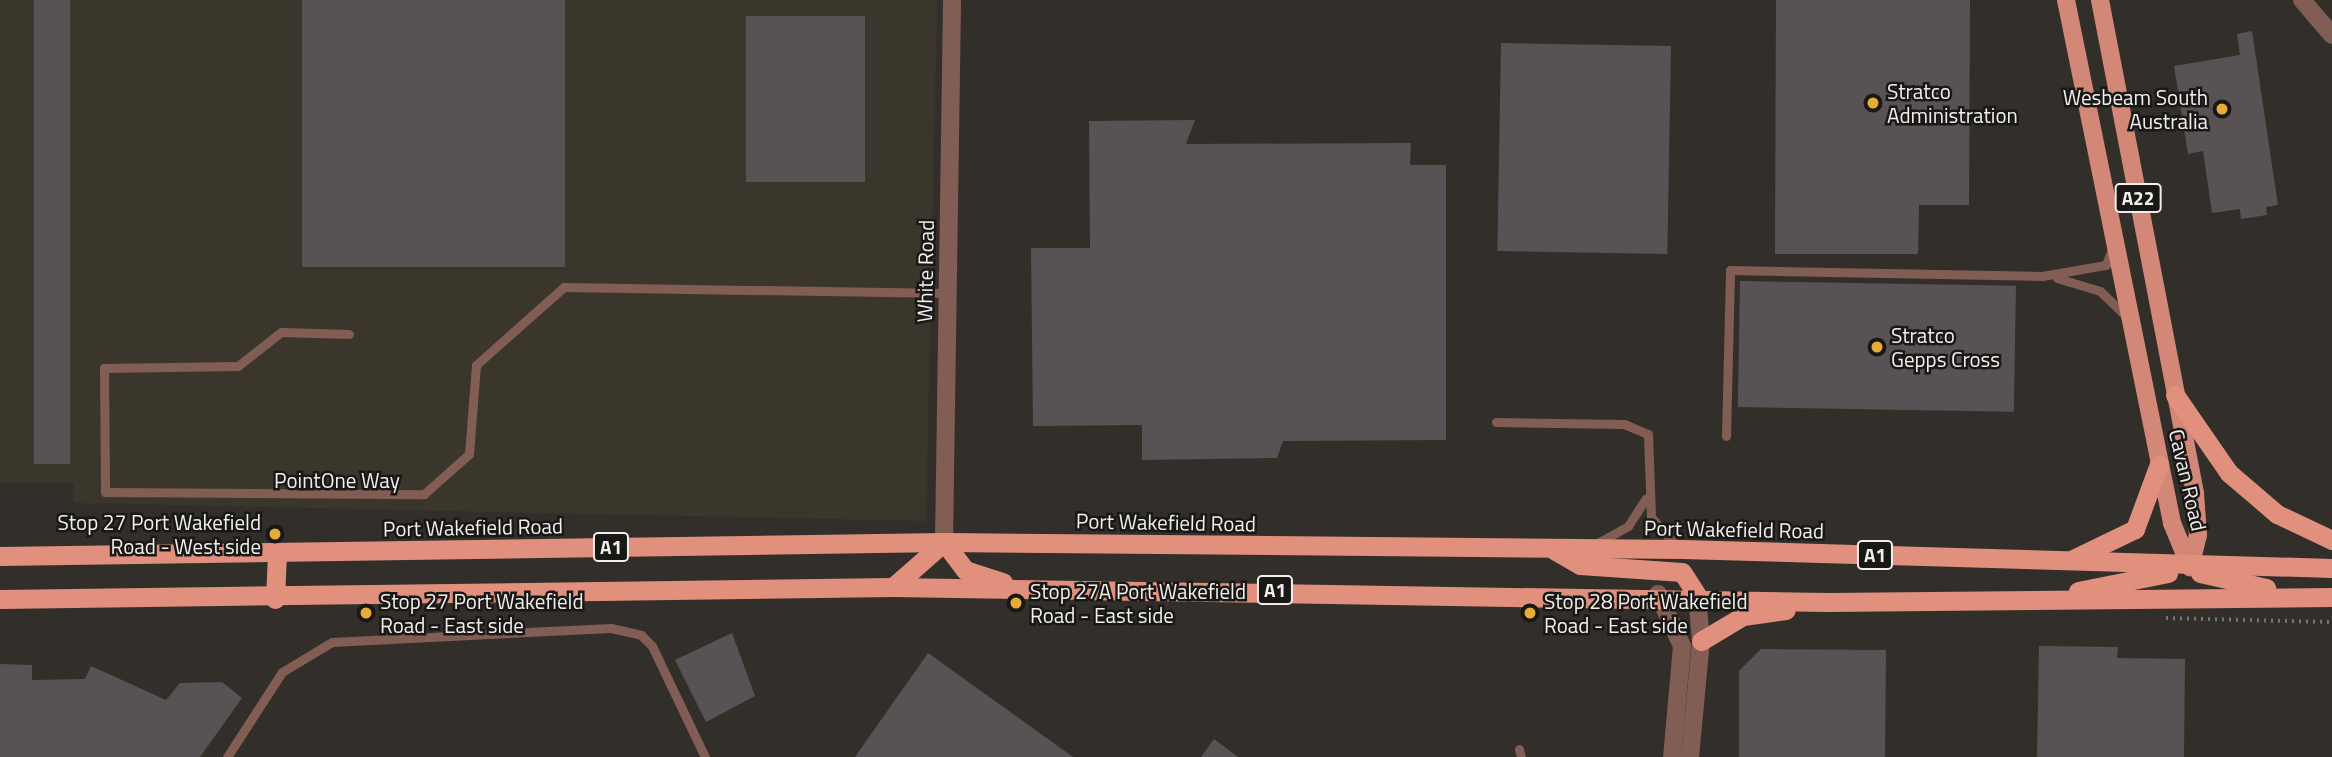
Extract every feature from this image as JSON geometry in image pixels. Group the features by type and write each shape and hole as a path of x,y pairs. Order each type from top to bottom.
{"highway":[{"path":"2175,395 2229,474 2277,514 2332,540"},
{"path":"2068,561 2135,529 2159,464"},
{"path":"893,587 944,542 965,570 1018,587"},
{"name":"Port Wakefield Road","path":"0,556 944,542 1682,550 2190,567 2332,568"},
{"path":"1552,549 1580,565 1682,572 1697,595"},
{"path":"275,599 277,553"},
{"path":"2007,602 2190,567 2227,582 2325,597"},
{"name":"A1","path":"0,599 275,599 893,587 1658,594 1828,601 2007,602 2325,597"},
{"path":"1701,641 1751,613 1828,601"}],"main road":[{"name":"Cavan Road","path":"2066,0 2159,464 2174,531 2190,567"},
{"name":"Cavan Road","path":"2100,0 2198,526 2190,567"}],"street":[{"name":"White Road","path":"944,542 952,0"},
{"path":"2302,0 2332,35"},
{"path":"1658,594 1682,646 1672,757"},
{"path":"1690,757 1701,641 1697,595"}],"lane":[{"path":"1726,436 1730,270 2042,276 2106,265 2115,241"},
{"path":"2042,276 2100,291 2131,321"},
{"name":"PointOne Way","path":"349,334 281,332 232,367 104,368 105,492 424,495 469,454 476,365 564,287 947,293"},
{"path":"1496,422 1624,424 1648,434 1647,496 1660,533 1682,550"},
{"path":"1586,550 1628,526 1647,496"},
{"path":"228,757 282,672 332,642 611,628 640,635 652,646 680,692 705,757"}],"shaded area":[{"path":"0,0 937,0 926,521 73,503 74,483 0,483"}],"building":[{"path":"34,0 70,0 70,464 34,464"},
{"path":"302,0 565,0 565,267 302,267"},
{"name":"Stratco Administration","path":"1776,0 1970,0 1969,205 1919,205 1918,254 1775,254"},
{"path":"746,16 865,16 865,182 746,182"},
{"name":"Wesbeam South Australia","path":"2252,31 2278,205 2266,207 2267,215 2241,219 2240,209 2212,213 2203,151 2188,154 2174,66 2240,55 2237,34"},
{"path":"1501,43 1671,46 1667,254 1497,251"},
{"path":"1195,120 1186,144 1411,143 1410,165 1446,165 1446,440 1283,441 1277,458 1142,460 1142,425 1033,426 1031,248 1090,248 1089,121"},
{"name":"Stratco Gepps Cross","path":"1740,281 2016,286 2014,412 1738,407"},
{"path":"732,633 755,696 706,722 675,660"},
{"path":"2039,646 2118,647 2117,658 2185,659 2184,757 2037,757"},
{"path":"1761,649 1886,650 1885,757 1739,757 1739,671"},
{"path":"928,653 1073,757 855,757"},
{"path":"0,664 32,665 32,680 85,679 91,666 166,700 180,683 222,682 242,698 200,757 0,757"},
{"path":"1214,739 1238,757 1201,757"}],"place":[{"name":"Stratco Administration","path":"1873,103"},
{"name":"Wesbeam South Australia","path":"2222,109"},
{"name":"Stratco Gepps Cross","path":"1877,347"},
{"name":"Stop 27 Port Wakefield Road - West side","path":"275,534"},
{"name":"Stop 27A Port Wakefield Road - East side","path":"1016,603"},
{"name":"Stop 27 Port Wakefield Road - East side","path":"366,613"},
{"name":"Stop 28 Port Wakefield Road - East side","path":"1530,613"}]}
